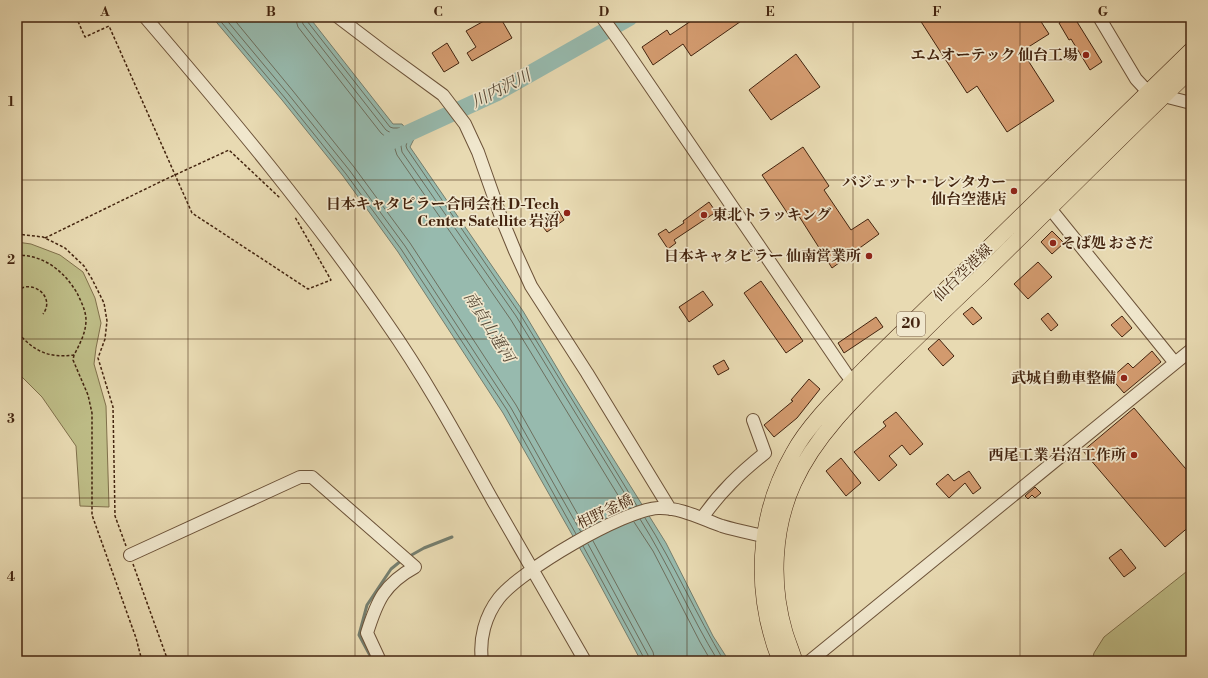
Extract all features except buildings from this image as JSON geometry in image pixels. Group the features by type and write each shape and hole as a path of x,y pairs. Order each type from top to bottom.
{"main road":[{"name":"仙台空港線","path":"780,661 771,639 764,607 762,581 771,537 783,515 793,484 808,456 834,422 856,387 1041,197 1191,50"},
{"name":"仙台空港線","path":"856,387 1051,209 1191,70"},
{"name":"仙台空港線","path":"771,537 776,561 779,606 785,631 795,661"}],"street":[{"path":"144,17 203,85 296,198 387,322 451,425 585,661"},
{"path":"338,17 365,39 443,95 465,124 478,152 514,251 531,286 587,372 664,509 681,511 723,526 771,537"},
{"path":"1099,17 1136,79 1148,92 1191,103"},
{"path":"604,20 856,387"},
{"path":"1041,197 1176,362"},
{"path":"810,661 1191,350"},
{"path":"702,518 721,492 741,472 765,453 753,420"},
{"path":"130,555 300,477 312,477 415,567 404,573 388,587 377,604 367,633 380,661"},
{"name":"相野釜橋","path":"482,661 481,652 483,634 489,613 499,598 510,586 532,569 616,521 636,512 664,509"}],"path":[{"path":"76,17 85,37 109,26 192,213 308,289 331,280 292,213"},
{"path":"45,238 229,150 289,206 296,198"},
{"path":"17,234 45,238 65,248 84,266 104,303 107,321 105,339 98,358 113,407 115,516 168,661"},
{"path":"17,255 39,258 52,265 62,273 72,285 82,302 86,319 84,334 73,360 88,395 92,413 92,515 136,638 142,661"},
{"path":"17,291 24,286 28,286 42,293 47,302 46,309 43,314"},
{"path":"17,332 31,345 48,355 74,355"}],"shaded area":[{"path":"17,242 31,244 60,255 83,272 95,298 101,323 94,364 106,406 109,507 80,506 76,446 42,397 17,372"},
{"path":"1191,568 1191,661 1092,661 1094,653 1104,637"}],"water":[{"name":"南貞山運河","path":"212,17 309,17 393,124 402,124 414,139 410,147 523,311 666,543 713,636 729,661 641,661 591,568 503,413 398,252 343,176 282,100"}],"waterway":[{"name":"川内沢川","path":"389,142 496,93 630,17"},
{"path":"408,557 424,548 452,537"},
{"path":"373,661 359,635 367,605 391,569 402,560"}],"place":[{"name":"エムオーテック 仙台工場","path":"1086,55"},
{"name":"バジェット・レンタカー 仙台空港店","path":"1014,191"},
{"name":"日本キャタピラー合同会社 D-Tech Center Satellite 岩沼","path":"567,213"},
{"name":"東北トラッキング","path":"704,215"},
{"name":"そば処 おさだ","path":"1053,243"},
{"name":"日本キャタピラー 仙南営業所","path":"869,256"},
{"name":"武城自動車整備","path":"1124,378"},
{"name":"西尾工業 岩沼工作所","path":"1134,455"}]}
